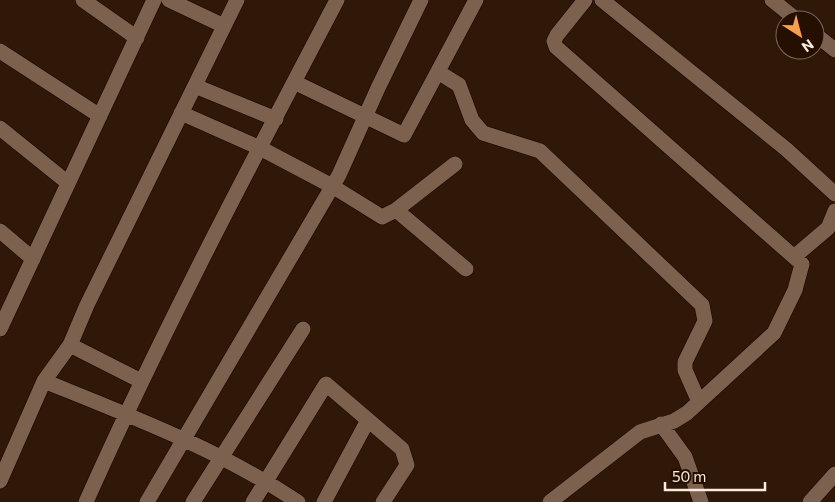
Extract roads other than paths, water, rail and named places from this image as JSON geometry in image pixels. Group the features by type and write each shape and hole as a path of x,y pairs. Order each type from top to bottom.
{"street":[{"path":"83,0 137,38"},
{"path":"0,329 154,0"},
{"path":"169,0 224,26"},
{"path":"0,481 44,381 70,345 237,0"},
{"path":"86,502 141,381 337,0"},
{"path":"147,502 332,186 421,0"},
{"path":"294,82 366,115 404,135 476,0"},
{"path":"550,502 640,432 674,421 699,402 774,333 796,290 802,264 556,47 554,41 557,35 585,0"},
{"path":"602,0 786,149 830,187 835,194"},
{"path":"772,0 785,10"},
{"path":"825,42 835,50"},
{"path":"0,50 100,116"},
{"path":"438,72 459,86 472,120 483,133 540,151 702,305 705,321 685,362 685,370 699,402"},
{"path":"195,86 276,119"},
{"path":"181,113 260,148 332,186 375,214 382,216 396,210 455,164"},
{"path":"0,128 68,183"},
{"path":"396,210 466,269"},
{"path":"794,257 828,228 835,211"},
{"path":"0,230 32,259"},
{"path":"192,502 303,330"},
{"path":"70,345 141,381"},
{"path":"44,381 184,438 266,481 298,502"},
{"path":"253,502 326,384 402,449 407,465 384,502"},
{"path":"324,502 368,420"},
{"path":"661,424 685,457 701,502"},
{"path":"810,502 835,474"}]}
